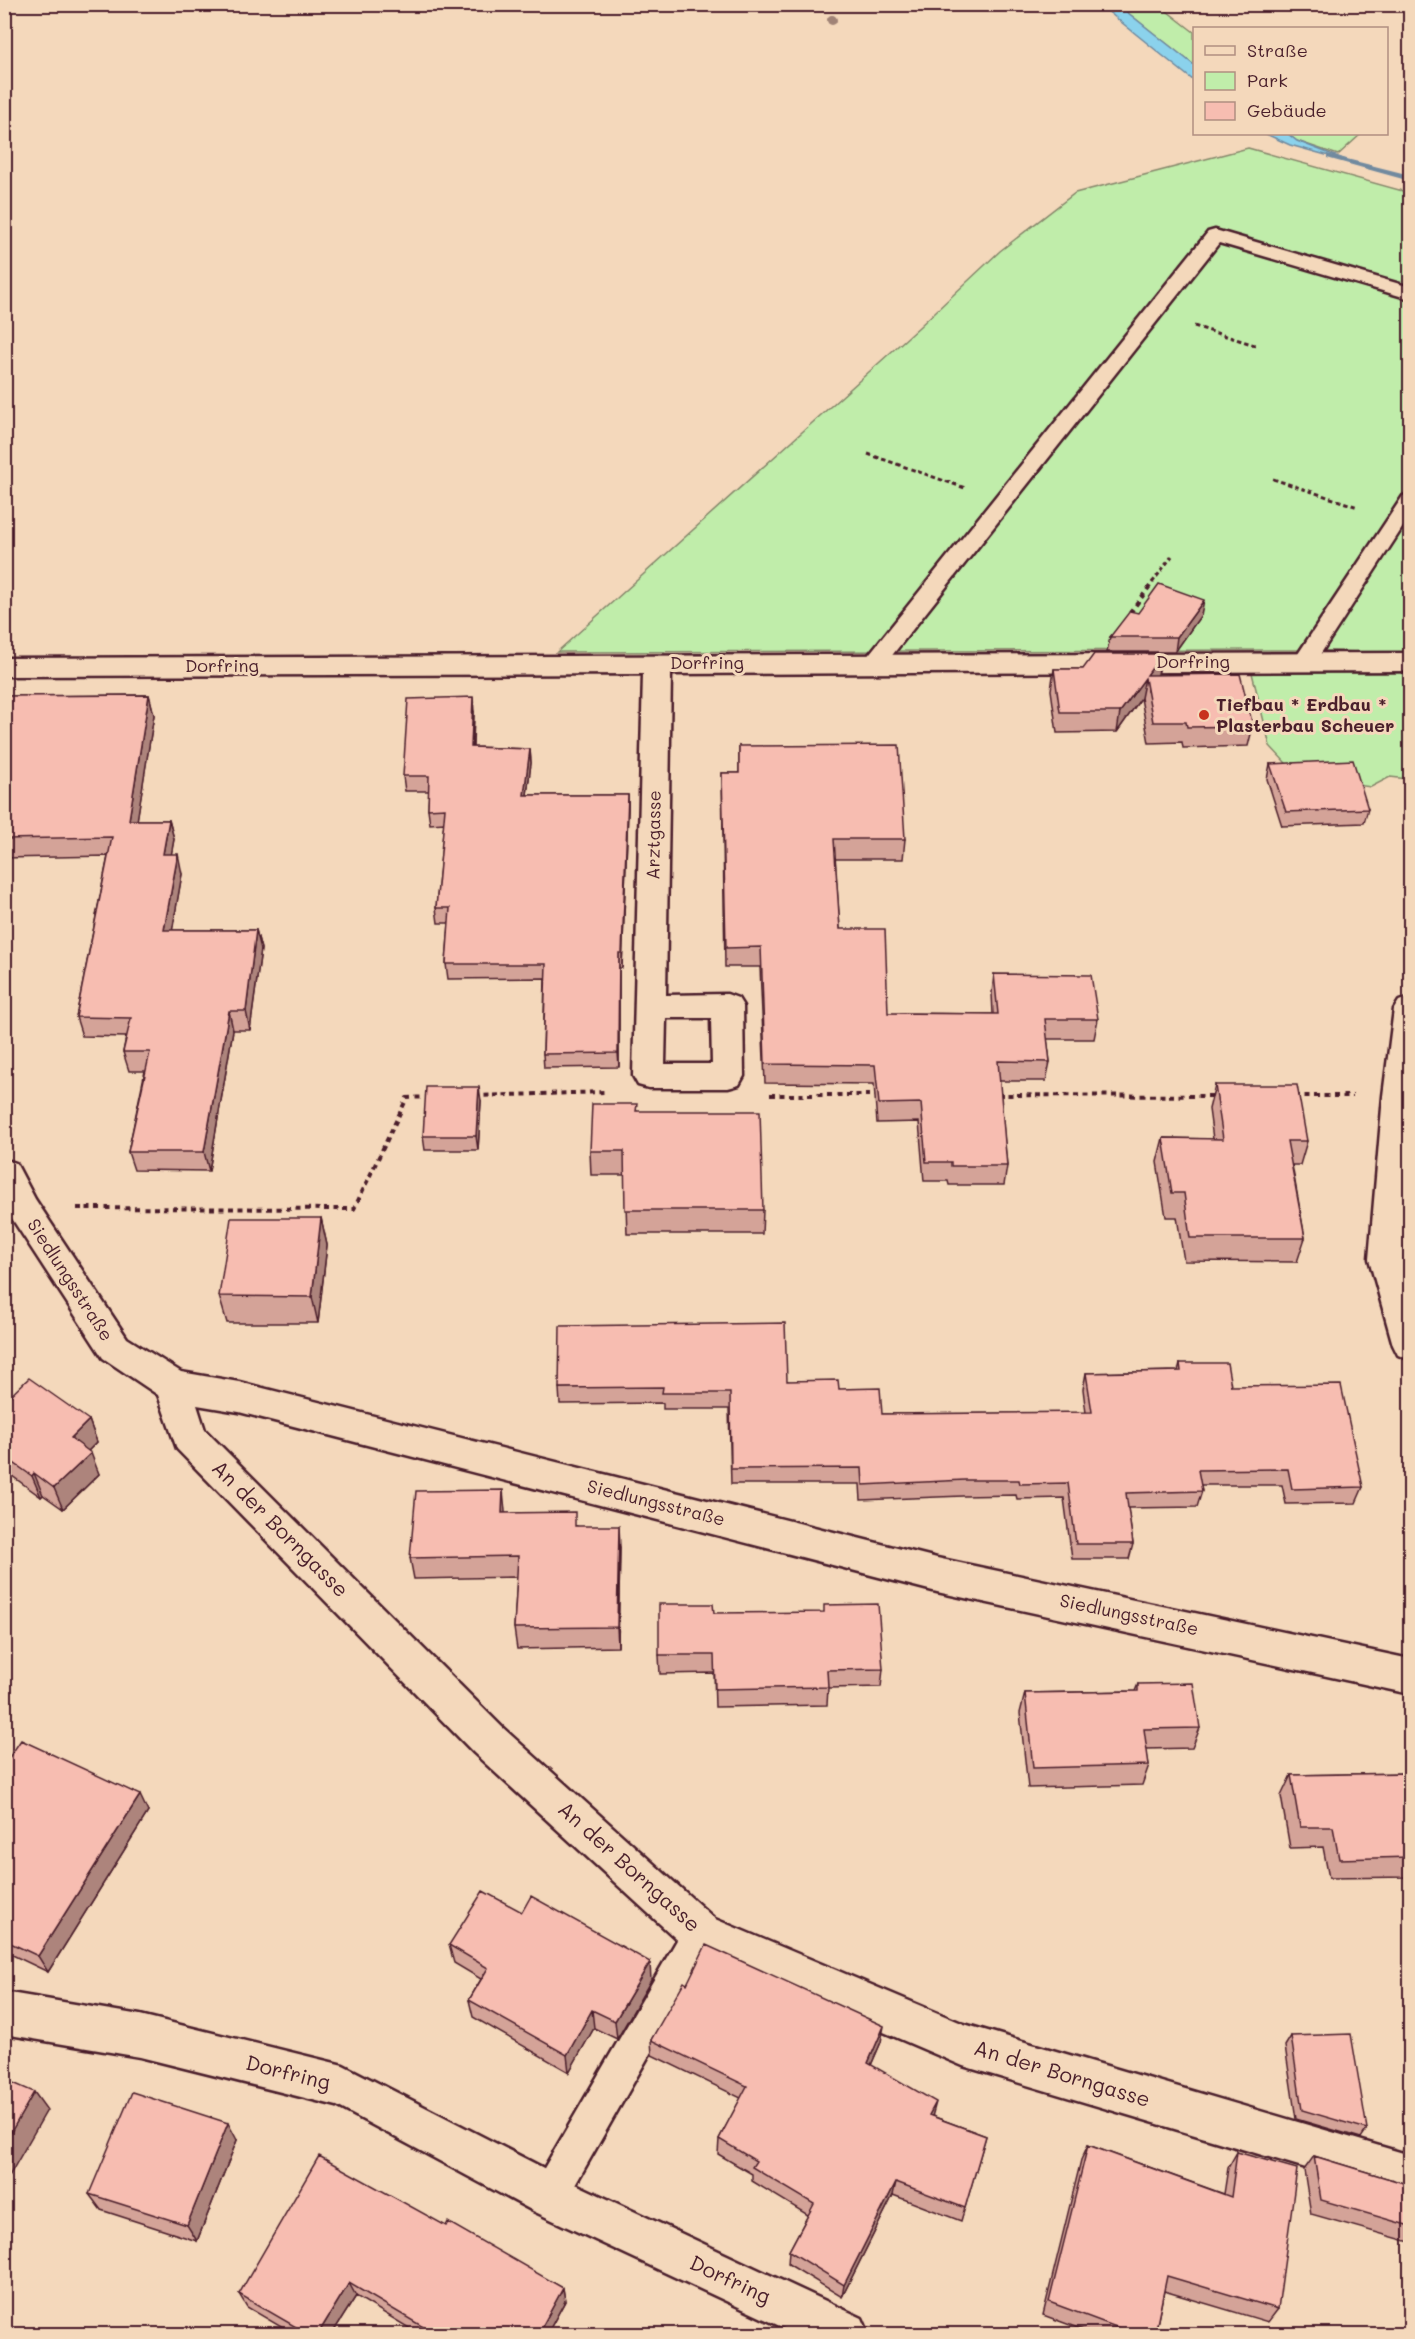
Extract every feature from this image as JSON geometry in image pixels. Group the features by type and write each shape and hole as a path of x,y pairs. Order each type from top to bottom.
{"street":[{"name":"Dorfring","path":"4,667 1410,662"},
{"name":"Arztgasse","path":"649,1076 657,663"},
{"path":"649,1076 728,1076 727,1006 651,1007"},
{"path":"1410,1009 1399,1096 1386,1259 1410,1346"},
{"name":"Siedlungsstraße","path":"4,1172 23,1208 115,1348 173,1386 239,1397 937,1575 1410,1676"},
{"name":"An der Borngasse","path":"173,1386 190,1438 488,1740 700,1933 963,2045 1410,2177"},
{"name":"Dorfring","path":"4,2013 140,2036 343,2086 549,2195 846,2334"}],"lane":[{"path":"874,663 1215,236 1410,293"},
{"path":"1304,662 1410,501"},
{"path":"549,2195 700,1933"}],"path":[{"path":"1155,310 1185,318 1193,326 1258,346"},
{"path":"868,454 1003,501"},
{"path":"1273,479 1398,520"},
{"path":"1094,662 1172,556"},
{"path":"465,1096 630,1091 649,1076"},
{"path":"728,1076 735,1095 889,1095"},
{"path":"996,1095 1221,1096"},
{"path":"1293,1096 1399,1096"},
{"path":"23,1208 354,1209 407,1098 430,1097"}],"green space":[{"path":"1118,5 1159,5 1193,31 1193,64"},
{"path":"1289,135 1360,135 1338,155 1297,141"},
{"path":"1248,148 1410,193 1410,654 1309,650 557,652 919,327 1000,251 1075,193"},
{"path":"1252,673 1410,673 1410,801 1407,797 1408,779 1390,777 1371,787 1299,777 1270,746"}],"water":[{"path":"1100,5 1118,5 1193,64 1193,80"},
{"path":"1268,135 1289,135 1297,141 1351,162 1290,145"}],"building":[{"path":"1159,584 1204,600 1177,637 1110,637 1130,611 1138,613"},
{"path":"1094,654 1162,654 1147,675 1240,674 1253,726 1187,727 1186,722 1153,722 1145,678 1120,712 1060,712 1054,669 1083,669"},
{"path":"149,695 129,820 169,820 163,854 178,854 164,930 256,930 246,1011 229,1011 204,1152 128,1152 150,1052 123,1052 131,1018 76,1017 112,837 4,839 4,696"},
{"path":"473,697 471,747 530,749 524,795 628,795 622,953 619,953 618,1053 543,1054 546,964 446,964 450,908 436,908 445,808 428,809 429,776 403,776 408,699"},
{"path":"899,745 905,839 834,839 840,929 885,929 888,1013 998,1014 994,974 1091,975 1098,1019 1045,1019 1050,1062 998,1061 1007,1166 951,1166 951,1162 926,1162 921,1103 879,1104 875,1065 765,1064 761,947 726,948 722,773 739,773 739,746"},
{"path":"1353,760 1368,809 1286,812 1270,764"},
{"path":"1215,1085 1297,1085 1307,1141 1287,1141 1305,1238 1190,1238 1184,1193 1172,1193 1163,1138 1223,1139"},
{"path":"426,1087 479,1087 476,1136 423,1136"},
{"path":"592,1104 637,1104 636,1111 760,1111 763,1210 625,1210 624,1151 590,1151"},
{"path":"231,1218 321,1218 312,1297 219,1296"},
{"path":"785,1323 787,1381 838,1380 839,1389 880,1388 882,1414 1092,1412 1086,1373 1181,1371 1180,1363 1227,1363 1231,1386 1341,1385 1363,1487 1292,1489 1288,1469 1198,1470 1202,1491 1126,1493 1133,1544 1076,1544 1068,1483 1020,1484 1019,1480 965,1480 863,1485 862,1468 731,1469 730,1393 662,1393 663,1387 559,1388 560,1326"},
{"path":"29,1378 89,1420 71,1438 91,1453 54,1488 34,1473 32,1476 4,1456 4,1402"},
{"path":"503,1490 502,1513 575,1512 575,1526 619,1526 617,1627 514,1628 518,1556 410,1558 416,1491"},
{"path":"659,1604 713,1604 714,1613 824,1612 824,1605 878,1604 883,1669 827,1670 828,1687 715,1689 714,1655 659,1655"},
{"path":"1193,1683 1200,1728 1144,1729 1149,1765 1033,1768 1025,1693 1138,1691 1138,1684"},
{"path":"21,1740 140,1795 38,1956 4,1940 4,1765"},
{"path":"1410,1773 1410,1857 1339,1859 1333,1827 1300,1827 1291,1775"},
{"path":"483,1891 522,1912 531,1896 650,1962 615,2021 592,2010 567,2055 469,2000 488,1968 449,1945"},
{"path":"706,1945 884,2026 868,2063 936,2102 929,2115 986,2136 965,2208 896,2182 844,2285 789,2251 814,2204 752,2167 756,2161 719,2139 747,2086 651,2040 684,1982 687,1984"},
{"path":"1351,2034 1367,2129 1302,2110 1291,2036"},
{"path":"4,2079 34,2092 4,2144"},
{"path":"132,2092 228,2123 187,2225 89,2194"},
{"path":"1088,2145 1231,2197 1237,2152 1297,2169 1278,2309 1167,2276 1155,2334 1135,2334 1049,2302"},
{"path":"319,2156 446,2226 448,2222 563,2288 538,2334 435,2334 349,2283 318,2334 308,2334 239,2294"},
{"path":"1314,2156 1410,2185 1410,2226 1321,2200"}],"waterway":[{"path":"1331,156 1410,178"}],"place":[{"name":"Tiefbau * Erdbau * Plasterbau Scheuer","path":"1204,715"}]}
